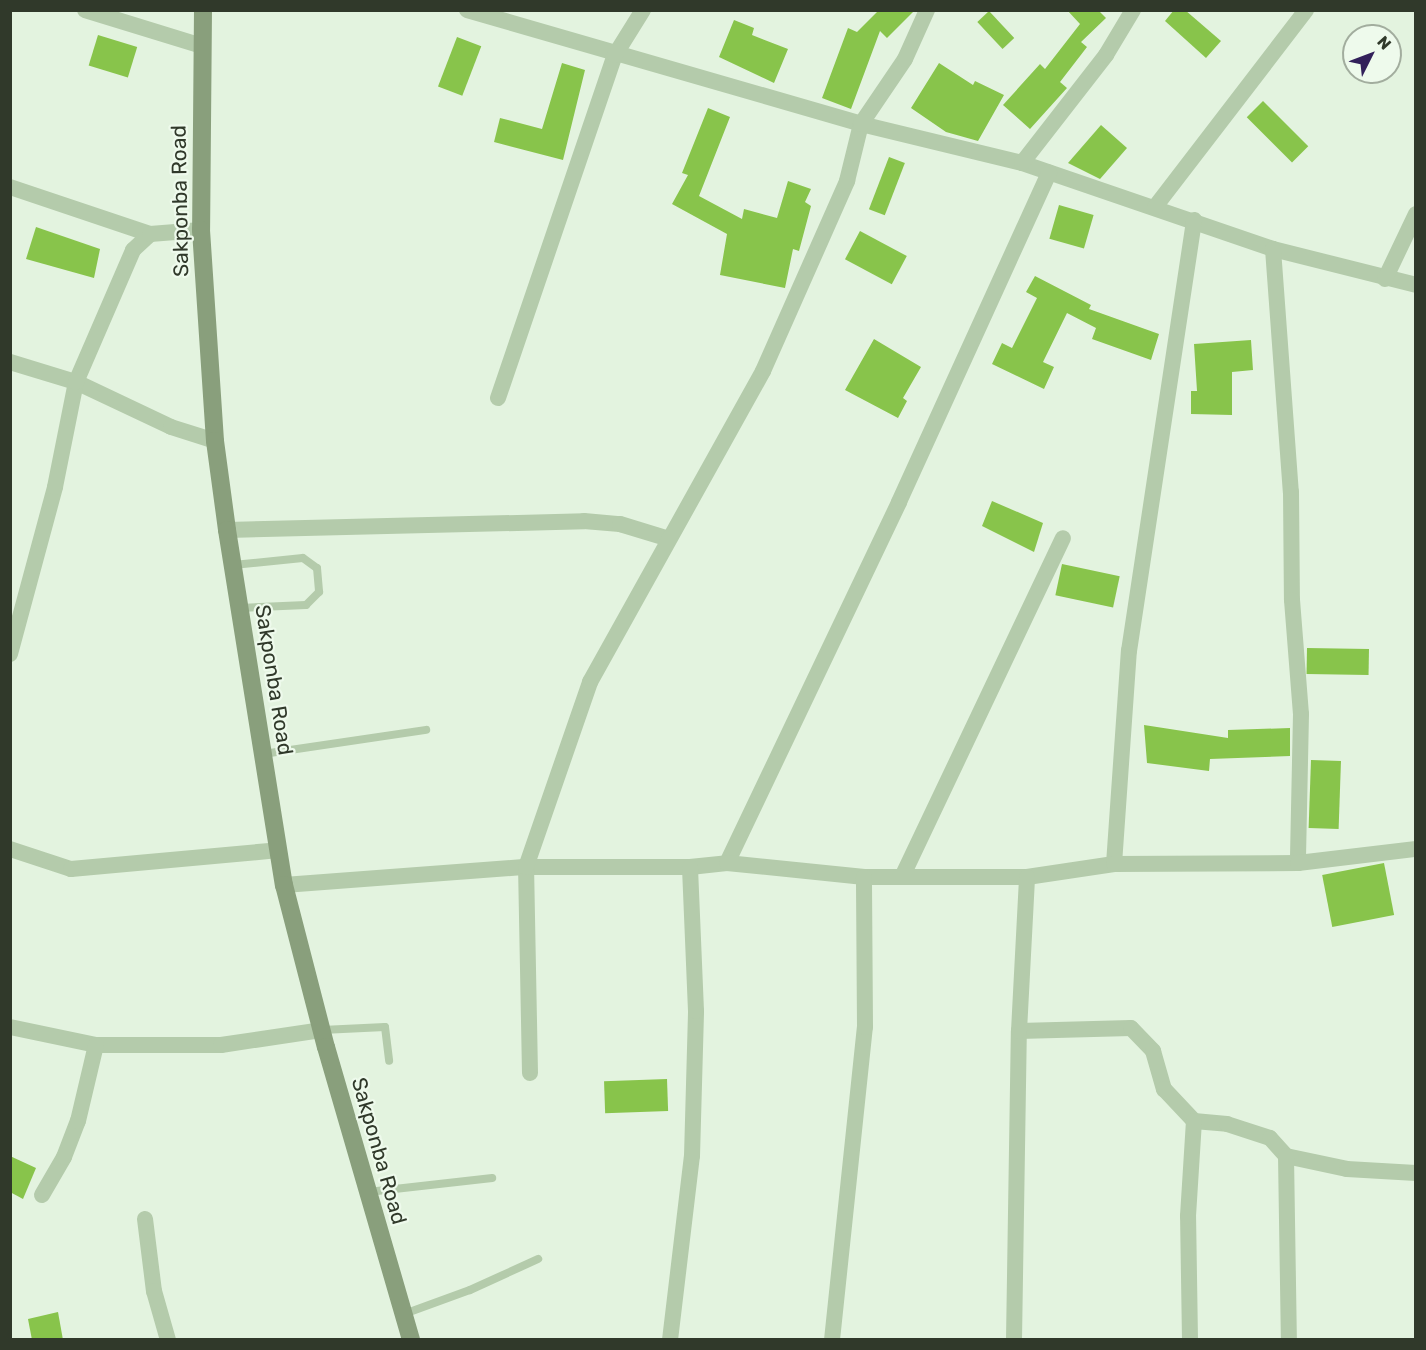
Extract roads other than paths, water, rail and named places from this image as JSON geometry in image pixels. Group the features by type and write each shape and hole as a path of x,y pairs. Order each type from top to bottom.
{"main road":[{"name":"Sakponba Road","path":"203,10 201,230 216,441 227,530 284,885 321,1030 411,1340"}],"street":[{"path":"85,10 202,46"},
{"path":"467,10 615,55 861,124 1022,163 1194,220 1273,249 1416,285"},
{"path":"498,398 615,55 644,10"},
{"path":"530,1073 525,867 590,682 763,371 847,181 861,124 905,58 927,10"},
{"path":"1022,163 1106,55 1133,10"},
{"path":"1155,207 1306,10"},
{"path":"727,863 899,502 1048,173"},
{"path":"10,187 150,234 201,230"},
{"path":"1385,279 1416,214"},
{"path":"1114,864 1129,651 1194,220"},
{"path":"10,654 55,487 75,382 133,250 150,234"},
{"path":"1273,249 1291,492 1292,600 1301,714 1298,863"},
{"path":"10,362 75,382 171,427 216,441"},
{"path":"227,530 584,521 620,524 669,539"},
{"path":"902,877 1063,538"},
{"path":"10,849 70,869 278,850"},
{"path":"284,885 525,867 690,867 727,863 864,877 1027,877 1114,864 1298,863 1416,849"},
{"path":"670,1340 692,1156 696,1011 690,867"},
{"path":"832,1340 866,1027 864,877"},
{"path":"1014,1340 1019,1031 1027,877"},
{"path":"10,1027 96,1045 222,1045 321,1030"},
{"path":"1019,1031 1131,1028 1152,1051 1164,1089 1194,1122 1227,1124 1270,1138 1286,1156 1347,1169 1416,1173"},
{"path":"42,1195 64,1157 78,1121 96,1045"},
{"path":"1190,1340 1188,1216 1194,1122"},
{"path":"1286,1156 1289,1340"},
{"path":"144,1220 154,1291 168,1340"}],"lane":[{"path":"233,565 303,558 317,568 319,592 306,605 240,608"},
{"path":"263,754 426,730"},
{"path":"321,1030 385,1027 389,1061"},
{"path":"368,1192 492,1178"},
{"path":"403,1314 470,1290 538,1259"}]}
